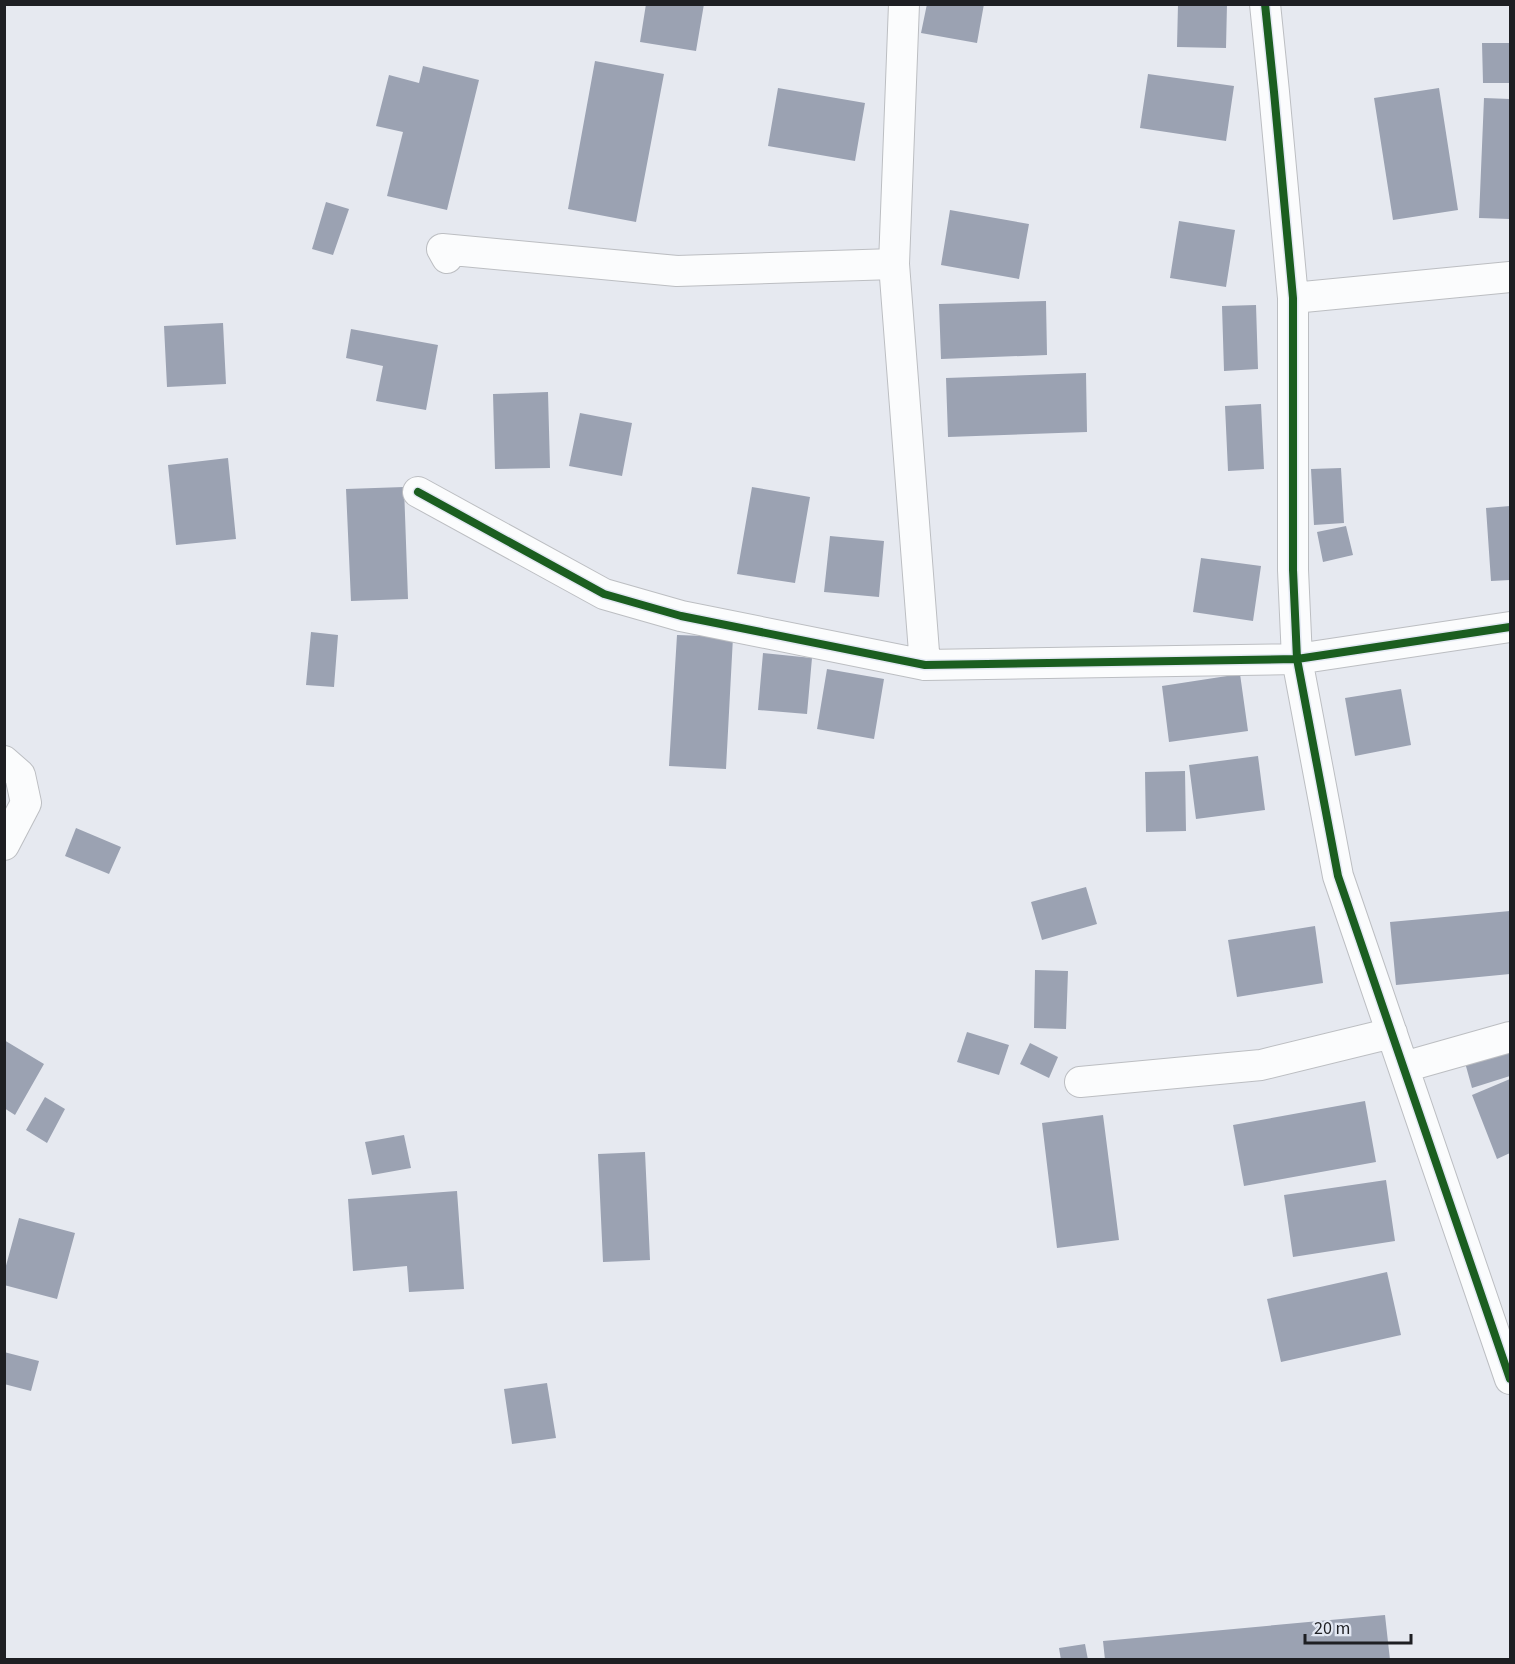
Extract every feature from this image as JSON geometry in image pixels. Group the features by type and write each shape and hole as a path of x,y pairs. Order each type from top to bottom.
{"street":[{"path":"904,4 894,264 925,665"},
{"path":"1265,4 1293,298 1293,570 1297,659 1338,876 1510,1379"},
{"path":"447,258 442,249 677,271 894,264"},
{"path":"1293,298 1510,278"},
{"path":"417,492 604,594 681,616 925,665 1297,659 1510,627"},
{"path":"4,761 20,775 26,803 4,846"},
{"path":"1080,1082 1261,1065 1392,1033"},
{"path":"1404,1067 1510,1037"}],"building":[{"path":"646,4 704,4 696,51 640,42"},
{"path":"927,4 984,4 977,43 921,33"},
{"path":"1178,4 1227,4 1226,48 1177,47"},
{"path":"1482,43 1510,43 1510,83 1483,83"},
{"path":"595,61 664,74 636,222 568,209"},
{"path":"423,66 479,80 447,210 387,196 403,132 376,126 389,75 419,83"},
{"path":"1148,74 1234,86 1226,141 1140,128"},
{"path":"778,88 865,103 855,161 768,146"},
{"path":"1439,88 1458,210 1393,220 1374,98"},
{"path":"1484,98 1510,99 1510,219 1479,218"},
{"path":"326,202 349,209 333,255 312,249"},
{"path":"950,210 1029,224 1019,279 941,265"},
{"path":"1179,221 1235,230 1226,287 1170,278"},
{"path":"1046,301 1047,355 941,359 939,304"},
{"path":"1256,305 1258,369 1224,371 1222,306"},
{"path":"223,323 226,384 167,387 164,326"},
{"path":"351,329 438,345 426,410 376,401 383,366 346,358"},
{"path":"1086,373 1087,432 948,437 946,378"},
{"path":"548,392 550,468 495,469 493,394"},
{"path":"1261,404 1264,469 1228,471 1225,406"},
{"path":"580,413 632,423 622,476 569,466"},
{"path":"228,458 236,539 176,545 168,465"},
{"path":"1341,468 1344,523 1314,525 1311,469"},
{"path":"404,487 408,599 351,601 346,489"},
{"path":"752,487 810,497 795,583 737,574"},
{"path":"1510,506 1510,580 1491,581 1486,508"},
{"path":"1346,526 1353,555 1323,562 1317,532"},
{"path":"830,536 884,541 879,597 824,592"},
{"path":"1201,558 1261,566 1253,621 1193,612"},
{"path":"311,632 338,635 334,687 306,685"},
{"path":"677,635 733,637 726,769 669,766"},
{"path":"763,653 812,658 807,714 758,710"},
{"path":"827,669 884,679 874,739 817,729"},
{"path":"1240,674 1248,731 1169,742 1162,686"},
{"path":"1401,689 1411,745 1355,756 1345,698"},
{"path":"1258,756 1265,810 1196,819 1189,765"},
{"path":"1185,771 1186,831 1146,832 1145,772"},
{"path":"76,828 121,847 109,874 65,856"},
{"path":"1086,887 1097,924 1042,940 1031,902"},
{"path":"1510,911 1510,974 1396,985 1390,922"},
{"path":"1315,926 1323,983 1237,997 1228,940"},
{"path":"1035,970 1068,971 1066,1029 1034,1028"},
{"path":"967,1032 1009,1045 999,1075 957,1062"},
{"path":"4,1040 44,1064 15,1115 4,1108"},
{"path":"1030,1043 1058,1057 1049,1078 1020,1064"},
{"path":"1510,1045 1510,1076 1472,1088 1464,1059"},
{"path":"1510,1079 1510,1153 1497,1159 1472,1095"},
{"path":"45,1097 65,1109 47,1143 26,1130"},
{"path":"1365,1101 1376,1162 1244,1186 1233,1125"},
{"path":"1103,1115 1119,1240 1057,1248 1042,1123"},
{"path":"404,1135 411,1168 372,1175 365,1142"},
{"path":"645,1152 650,1260 603,1262 598,1154"},
{"path":"1386,1180 1395,1241 1293,1257 1284,1195"},
{"path":"457,1191 464,1289 409,1292 407,1266 353,1271 348,1199"},
{"path":"19,1218 75,1233 57,1299 4,1285 4,1273"},
{"path":"1387,1272 1401,1335 1281,1362 1267,1299"},
{"path":"4,1352 39,1361 31,1391 4,1384"},
{"path":"547,1383 556,1438 512,1444 504,1389"},
{"path":"1385,1615 1390,1660 1105,1660 1103,1641"},
{"path":"1085,1644 1088,1660 1061,1660 1059,1648"}],"cycle path":[{"path":"1265,4 1293,298 1293,570 1297,659 1338,876 1510,1379"},
{"path":"418,492 604,594 681,616 925,665 1297,659 1510,627"}]}
